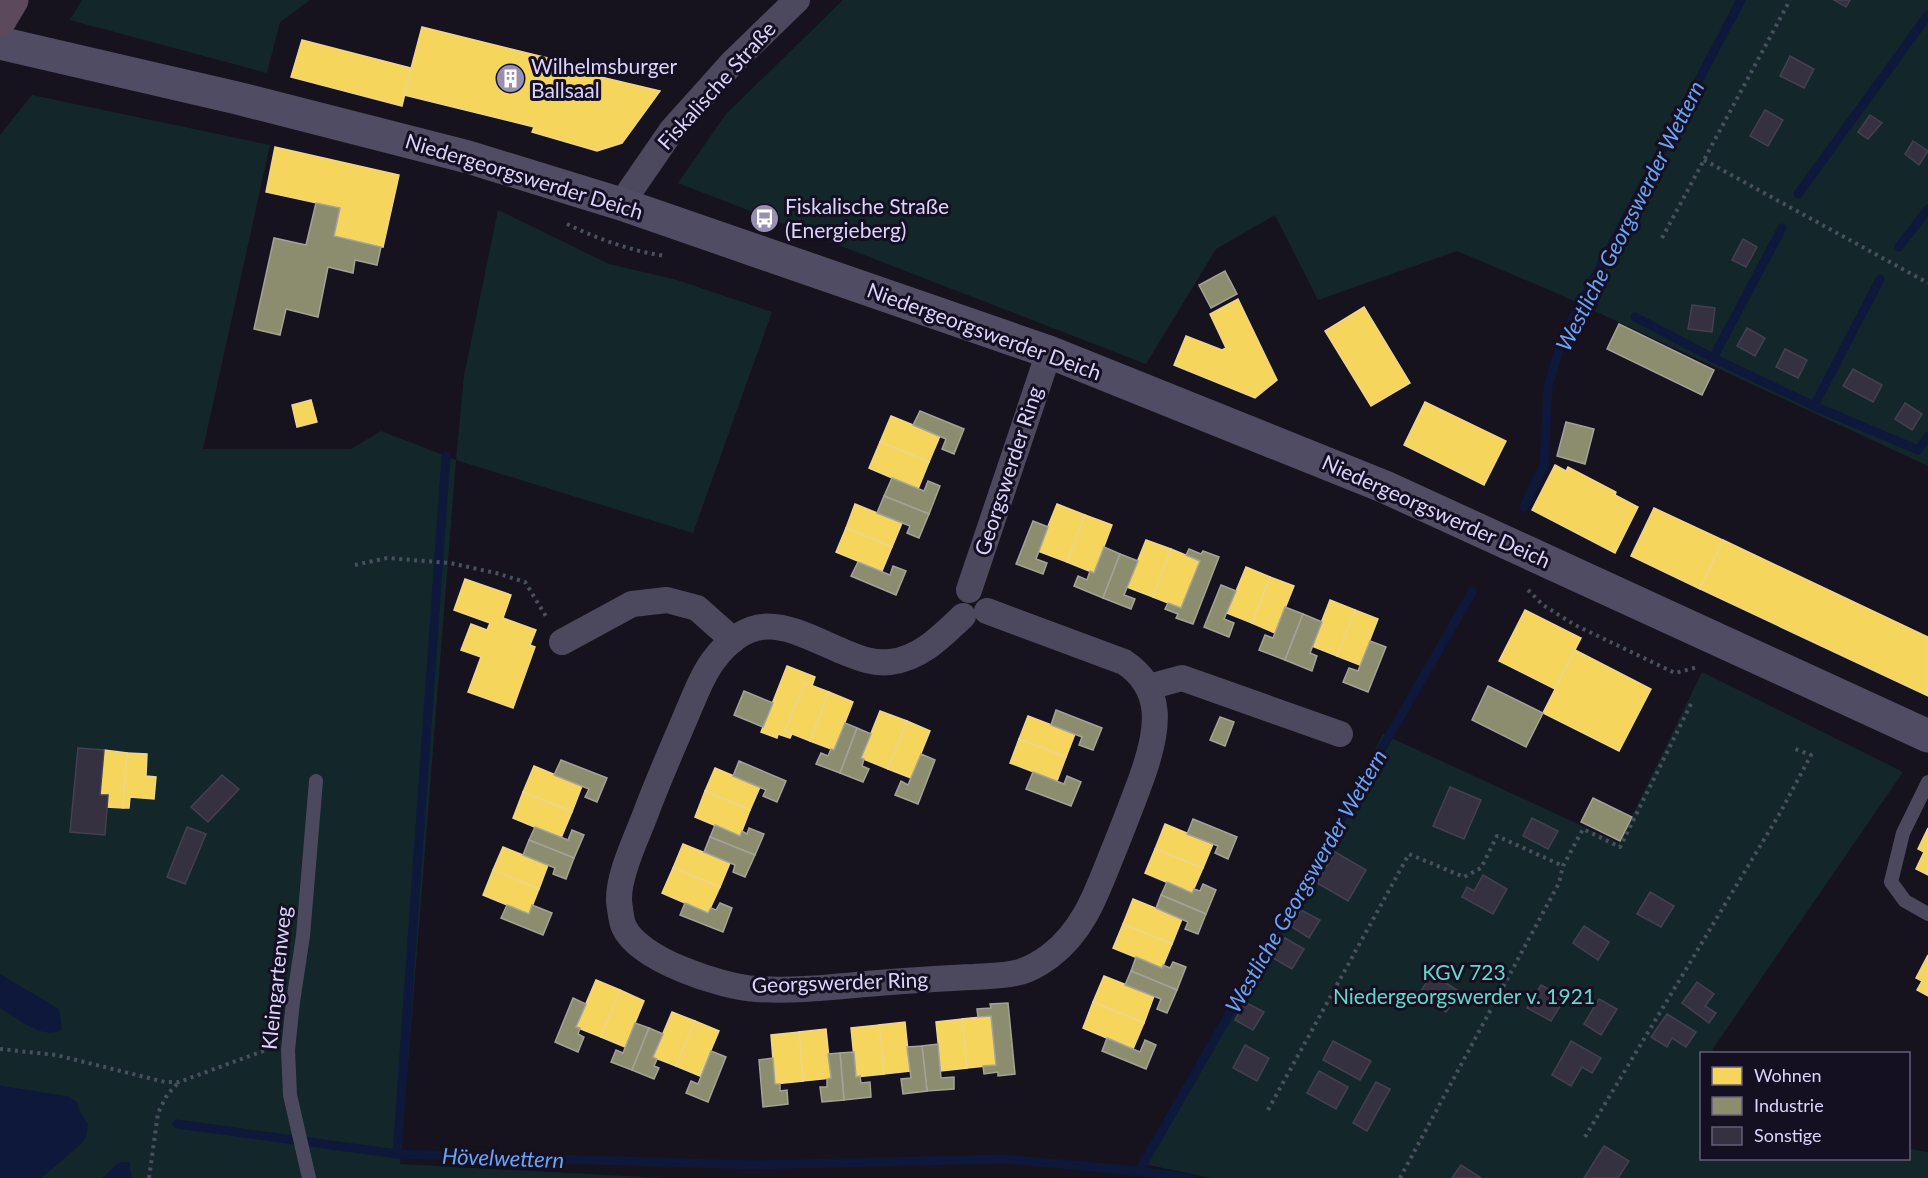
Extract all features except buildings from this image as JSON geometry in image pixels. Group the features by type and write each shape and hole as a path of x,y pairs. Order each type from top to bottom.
{"highway":[{"path":"0,20 12,0"}],"street":[{"name":"Fiskalische Straße","path":"621,204 672,130 733,62 797,0"},
{"name":"Niedergeorgswerder Deich","path":"0,43 237,98 468,157 621,204 1049,352 1386,487 1928,736"},
{"name":"Georgswerder Ring","path":"975,613 959,610 958,603 962,595 969,590 1049,352"},
{"path":"562,642 632,604 667,600 697,608 733,640"},
{"name":"Georgswerder Ring","path":"975,613 927,647 906,659 892,662 878,663 860,659 784,626 758,625 733,640 713,661 698,688 658,781 625,872 619,898 624,927 640,947 668,963 709,979 753,989 792,989 1022,972 1047,959 1073,936 1091,907 1139,787 1152,742 1155,707 1149,687"},
{"path":"975,613 1124,662 1133,668 1149,687 1182,678 1340,734"}],"lane":[{"name":"Kleingartenweg","path":"309,1178 290,1095 289,1046 303,936 316,781"},
{"path":"1928,782 1903,833 1892,882 1905,902 1928,914"}],"path":[{"path":"1662,238 1790,0"},
{"path":"1704,160 1928,282"},
{"path":"562,221 592,236 628,248 674,257"},
{"path":"355,565 387,558 450,563 525,582 562,642"},
{"path":"1527,589 1543,605 1575,625 1675,673 1706,665"},
{"path":"1400,1178 1559,883 1563,866 1583,829 1620,846 1690,704"},
{"path":"1585,1137 1780,813 1811,755 1795,748"},
{"path":"1268,1110 1409,854 1464,877 1480,868 1497,836 1563,866"},
{"path":"0,1049 56,1055 165,1082 179,1082 258,1052 289,1046"},
{"path":"149,1177 158,1113 167,1095 179,1082"}],"green space":[{"path":"82,0 310,0 280,22 267,73 70,20"},
{"path":"843,0 1928,0 1928,466 1554,292 1457,251 1318,300 1275,215 1216,249 1146,364 678,183 726,114"},
{"path":"32,95 270,145 203,449 351,449 381,431 456,460 400,1164 662,1178 131,1178 129,1162 118,1163 103,1178 41,1178 82,1143 77,1102 67,1097 0,1086 0,135"},
{"path":"498,210 609,264 677,280 772,312 693,533 456,460 464,376"},
{"name":"KGV 723 Niedergeorgswerder v. 1921","path":"1702,672 1903,772 1712,1050 1716,1052 1700,1052 1700,1160 1910,1160 1910,1149 1928,1152 1928,1178 1211,1178 1139,1163 1366,768 1383,734 1619,843"}],"water":[{"path":"0,974 59,1009 62,1029 47,1032 30,1027 0,1008"},
{"path":"0,1086 67,1096 77,1102 88,1124 86,1137 82,1143 41,1178 0,1178"},
{"path":"129,1162 131,1178 103,1178 118,1163"}],"waterway":[{"name":"Westliche Georgswerder Wettern","path":"1524,507 1544,465 1548,387 1562,339 1741,0"},
{"path":"1798,194 1928,15"},
{"path":"1899,247 1928,209"},
{"path":"1635,317 1713,358 1782,228"},
{"path":"1713,358 1814,406 1880,279"},
{"path":"1581,300 1594,305"},
{"path":"1814,406 1918,450 1928,436"},
{"path":"397,1154 446,456"},
{"name":"Westliche Georgswerder Wettern","path":"1139,1171 1472,592"},
{"name":"Hövelwettern","path":"177,1124 397,1154 754,1165 1005,1159 1139,1171 1189,1178"}],"place":[{"name":"Wilhelmsburger Ballsaal","path":"510,79"},
{"name":"Fiskalische Straße (Energieberg)","path":"764,219"}]}
